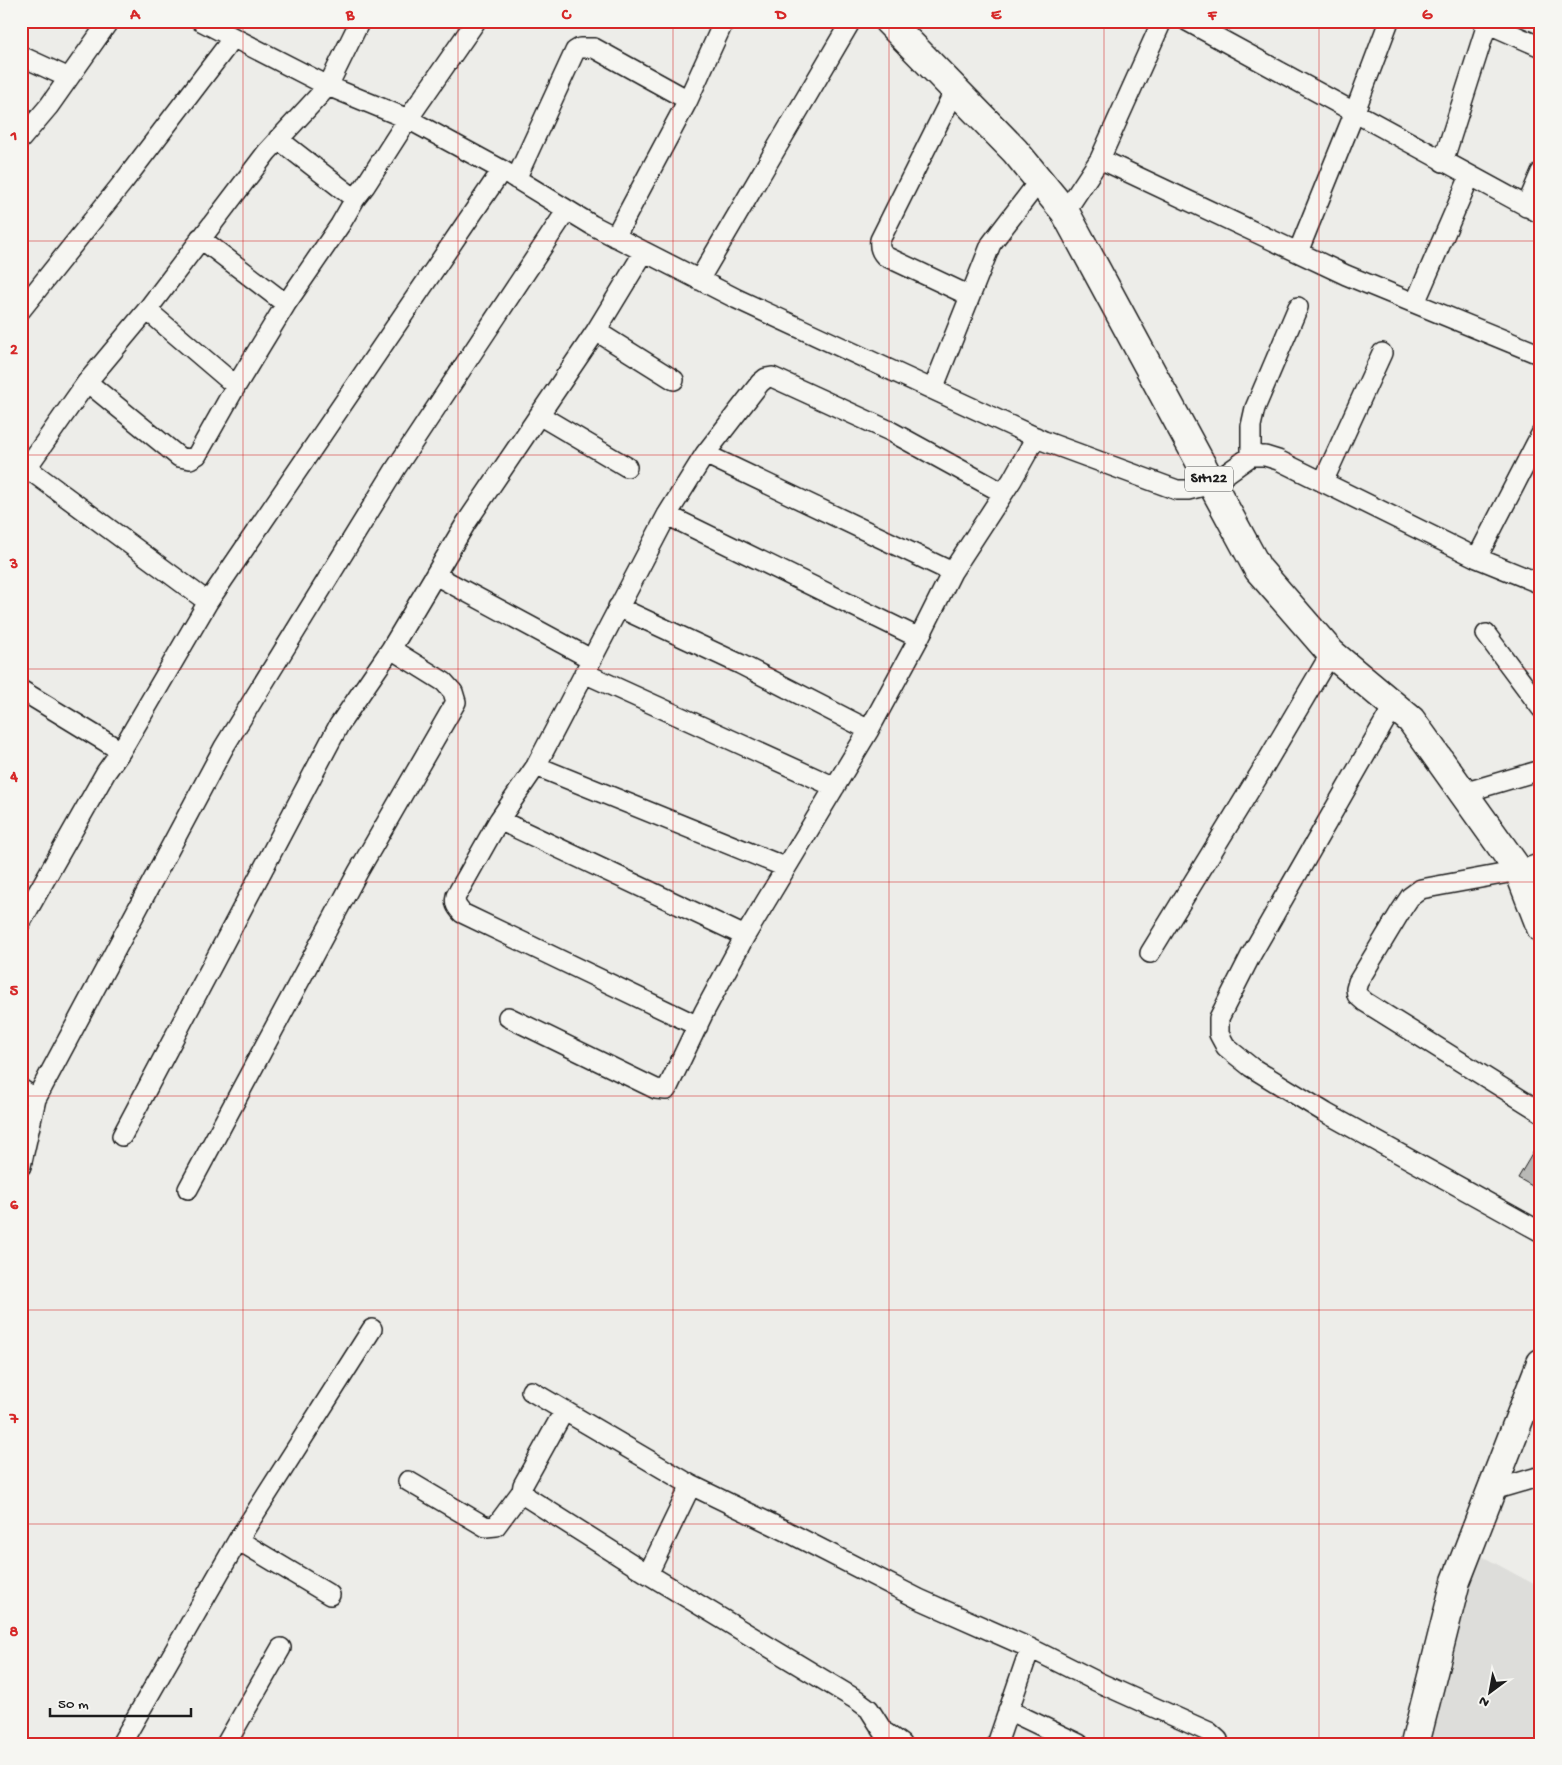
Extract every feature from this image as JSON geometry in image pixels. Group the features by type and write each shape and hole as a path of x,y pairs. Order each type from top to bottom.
{"main road":[{"name":"SH122","path":"888,21 1015,151 1065,212 1258,569 1331,653 1411,720 1463,793 1530,867 1541,928"},
{"path":"1416,1744 1456,1581 1541,1363"}],"street":[{"path":"21,139 50,106 109,21"},
{"path":"201,21 328,86 408,119 509,174 566,210 699,280 1036,437 1166,487 1188,490 1212,484 1251,456 1265,456 1278,460 1477,558 1541,584"},
{"path":"208,602 24,472 87,382 146,310 200,238 278,139 328,86 360,21"},
{"path":"87,382 179,456 190,459 197,455 286,304 366,186 408,119 476,21"},
{"path":"615,237 688,100 724,21"},
{"path":"699,280 851,21"},
{"path":"1065,212 1100,159 1162,21"},
{"path":"1186,21 1533,211 1541,172"},
{"path":"1298,252 1354,114 1389,21"},
{"path":"1443,162 1486,22 1541,47"},
{"path":"21,310 124,181 233,38"},
{"path":"21,922 106,772 121,751 208,602 509,174 575,51 587,46 594,48 688,100"},
{"path":"21,56 69,78"},
{"path":"955,90 880,240 879,246 880,251 885,256 970,296"},
{"path":"278,139 355,200"},
{"path":"1100,159 1346,275 1541,355"},
{"path":"1415,304 1470,176"},
{"path":"933,389 991,244 1039,181"},
{"path":"21,1166 30,1107 224,747 396,468 566,210"},
{"path":"200,238 286,304"},
{"path":"122,1136 339,725 391,649 466,522 596,331 644,252"},
{"path":"1251,456 1251,426 1255,408 1298,307"},
{"path":"146,310 236,386"},
{"path":"596,331 674,380"},
{"path":"1323,482 1382,353"},
{"path":"698,1026 462,913 456,907 456,896 499,820 536,766 667,515 705,454 760,383 766,378 772,377 890,431 1003,492"},
{"path":"539,415 627,467"},
{"path":"1477,558 1541,434"},
{"path":"508,1017 661,1090 666,1090 745,936 869,730 952,572 1036,437"},
{"path":"705,454 952,572"},
{"path":"667,515 919,638"},
{"path":"435,575 588,666 834,787"},
{"path":"618,607 740,664 869,730"},
{"path":"1486,634 1541,708"},
{"path":"188,1189 358,872 456,702 452,692 444,682 391,649"},
{"path":"1150,953 1331,653"},
{"path":"21,690 121,751"},
{"path":"1394,705 1251,955 1219,1018 1219,1034 1226,1047 1251,1067 1326,1113 1541,1232"},
{"path":"536,766 785,868"},
{"path":"1463,793 1541,770"},
{"path":"499,820 745,936"},
{"path":"1530,867 1421,889 1410,897 1402,909 1358,982 1356,989 1357,996 1365,1002 1541,1112"},
{"path":"121,1744 238,1540 372,1329"},
{"path":"531,1391 691,1485 919,1599 1030,1648 1100,1683 1209,1732 1218,1740 1217,1744"},
{"path":"408,1481 486,1527 496,1526 522,1491 523,1485 564,1411"},
{"path":"1490,1491 1541,1476"},
{"path":"648,1574 691,1485"},
{"path":"522,1491 528,1498 648,1574 857,1700 869,1709 883,1731 901,1744"},
{"path":"238,1540 330,1594"},
{"path":"226,1744 281,1648"},
{"path":"998,1744 1030,1648"},
{"path":"1008,1710 1079,1744"}],"shaded area":[{"path":"1480,1555 1541,1588 1541,1744 1423,1744"}],"building":[{"path":"1541,1139 1541,1191 1518,1178"}]}
